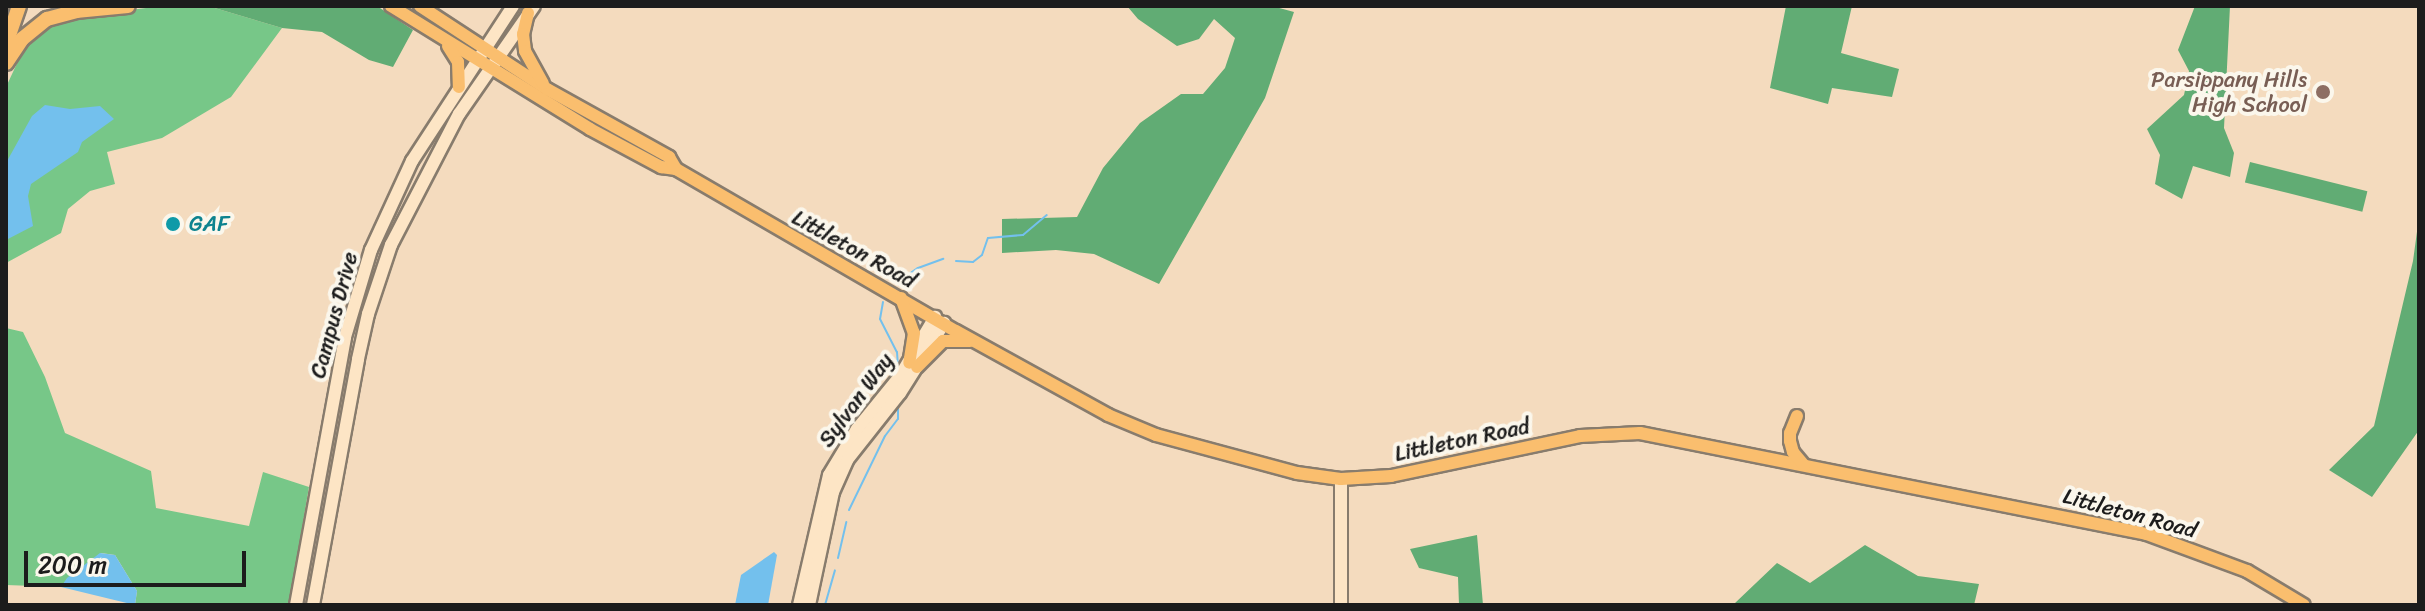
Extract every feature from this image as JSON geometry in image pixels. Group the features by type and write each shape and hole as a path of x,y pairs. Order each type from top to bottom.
{"highway":[{"path":"6,44 19,6"},
{"path":"6,63 22,39 47,19 76,11 128,6"}],"main road":[{"name":"Littleton Road","path":"391,6 590,129 661,167 676,169 1108,415 1156,435 1297,473 1341,479 1391,476 1580,436 1633,432 2030,508 2174,541 2247,571 2304,605"},
{"name":"Littleton Road","path":"420,6 547,89 669,157 676,169"},
{"path":"531,9 523,34 525,51 547,89"},
{"path":"437,35 458,62 459,87"},
{"path":"901,298 914,333 913,365"},
{"path":"913,365 943,341 977,342"},
{"path":"1797,416 1790,441 1793,452 1804,465"}],"street":[{"name":"Campus Drive","path":"296,605 355,294 399,186 513,6"},
{"name":"Campus Drive","path":"313,605 358,359 378,282 410,203 497,55 531,9"},
{"name":"Sylvan Way","path":"809,605 833,492 839,478 865,434 900,393 940,320"},
{"name":"Sylvan Way","path":"799,605 829,475 857,429 913,365"},
{"path":"1341,479 1341,605"}],"green space":[{"path":"162,6 208,6 282,28 231,97 162,138 107,152 115,184 90,191 68,209 61,233 6,263 6,87 26,44 50,26 82,16"},
{"path":"208,6 377,6 413,30 393,67 369,60 322,32 282,28"},
{"path":"1127,6 1272,6 1294,12 1265,98 1159,284 1094,254 1056,250 1002,253 1002,219 1077,217 1103,168 1140,123 1181,94 1203,94 1225,68 1235,38 1214,19 1199,39 1177,46 1138,19"},
{"path":"1786,6 1852,6 1841,53 1899,69 1892,97 1832,88 1828,104 1770,88"},
{"path":"2195,6 2230,6 2224,128 2234,153 2230,177 2193,166 2182,199 2155,184 2160,155 2147,129 2184,95 2189,71 2178,50"},
{"path":"2250,162 2367,191 2362,212 2245,182"},
{"path":"2419,217 2419,430 2372,497 2329,470 2374,426 2413,261"},
{"path":"6,328 23,332 45,377 65,433 151,471 156,508 249,526 263,472 309,487 289,605 135,605 137,591 115,555 101,553 61,587 6,585"},
{"path":"1477,535 1483,605 1459,605 1458,577 1419,568 1410,549"},
{"path":"1865,545 1918,576 1979,584 1974,605 1735,603 1777,563 1810,583"}],"water":[{"path":"45,105 70,109 100,106 114,119 82,142 78,152 31,184 28,196 33,226 6,240 6,163 32,116"},
{"path":"774,552 777,555 768,605 735,605 741,575"},
{"path":"100,553 115,555 137,591 135,605 61,587 67,578"}],"waterway":[{"path":"956,261 973,262 982,255 988,238 1023,235 1047,215"},
{"path":"902,279 918,268 943,259"},
{"path":"883,302 880,319 897,352 898,368"},
{"path":"849,510 885,436 898,419 898,408"},
{"path":"838,558 846,522"},
{"path":"825,605 835,570"}],"place":[{"name":"Parsippany Hills High School","path":"2323,92"},
{"name":"GAF","path":"173,224"}]}
